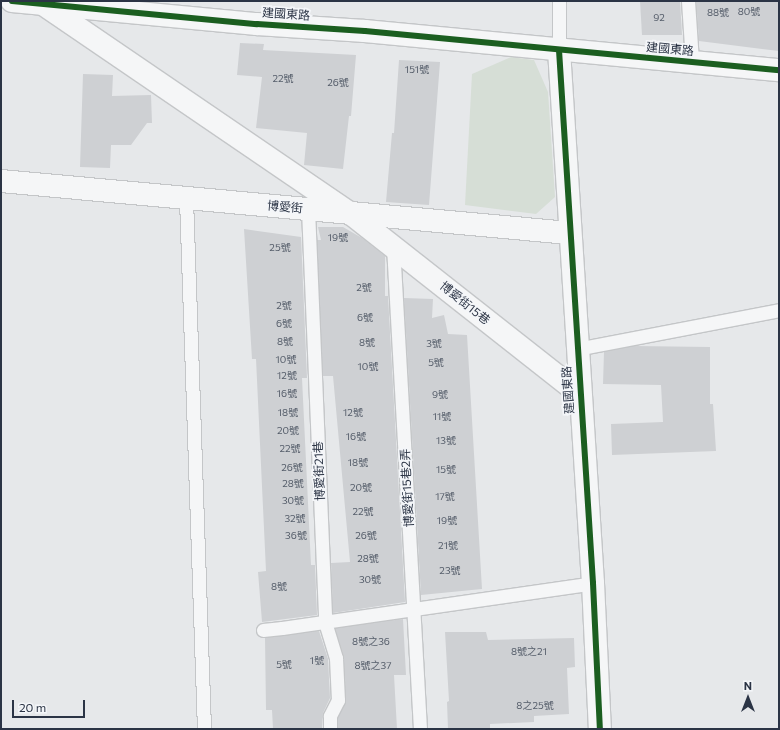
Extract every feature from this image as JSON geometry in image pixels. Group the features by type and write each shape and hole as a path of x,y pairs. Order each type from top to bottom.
{"street":[{"name":"建國東路","path":"12,1 257,24 366,31 779,70"},
{"name":"建國東路","path":"44,5 350,213"},
{"name":"建國東路","path":"558,50 576,349 593,583 600,729"},
{"name":"博愛街","path":"1,181 569,232"},
{"name":"博愛街15巷","path":"350,213 580,394"}],"lane":[{"path":"558,50 559,1"},
{"path":"688,1 692,62"},
{"path":"186,198 204,729"},
{"name":"博愛街21巷","path":"308,209 325,622 336,658 338,693 338,700 330,716 330,729"},
{"name":"博愛街15巷2弄","path":"393,246 420,729"},
{"path":"576,349 779,310"},
{"path":"263,630 593,583"}],"shaded area":[{"path":"511,57 534,60 548,92 555,197 536,214 465,205 472,74"}],"building":[{"path":"640,1 680,1 682,35 642,35"},
{"path":"696,1 779,1 779,51 699,41"},
{"path":"240,43 264,44 263,50 356,55 351,116 349,116 343,169 304,165 307,133 256,128 262,77 237,75"},
{"path":"399,60 440,62 429,205 386,202 392,133 394,133"},
{"path":"83,74 113,75 112,96 151,95 152,123 147,123 131,145 111,145 110,168 80,167"},
{"path":"318,227 343,227 362,238 385,256 385,296 388,296 405,602 333,613 331,563 350,562 333,376 323,376 317,240 321,240"},
{"path":"244,229 301,237 307,378 302,378 311,565 315,565 317,615 262,622 258,572 266,571 256,359 252,359"},
{"path":"404,298 433,299 432,318 444,315 448,334 467,335 482,589 421,595"},
{"path":"634,346 710,347 710,404 713,404 716,451 612,455 611,424 663,422 661,385 603,384 604,352"},
{"path":"403,619 406,675 394,675 397,729 338,729 338,718 346,700 344,657 335,628"},
{"path":"319,631 328,659 330,698 323,713 322,729 273,729 272,710 266,710 265,638"},
{"path":"445,632 486,632 488,640 574,638 575,667 567,668 569,714 534,716 534,722 490,724 490,728 448,729 447,702 449,701"}],"cycle path":[{"path":"12,1 257,24 365,31 779,70"},
{"path":"559,50 593,583 600,729"}]}
